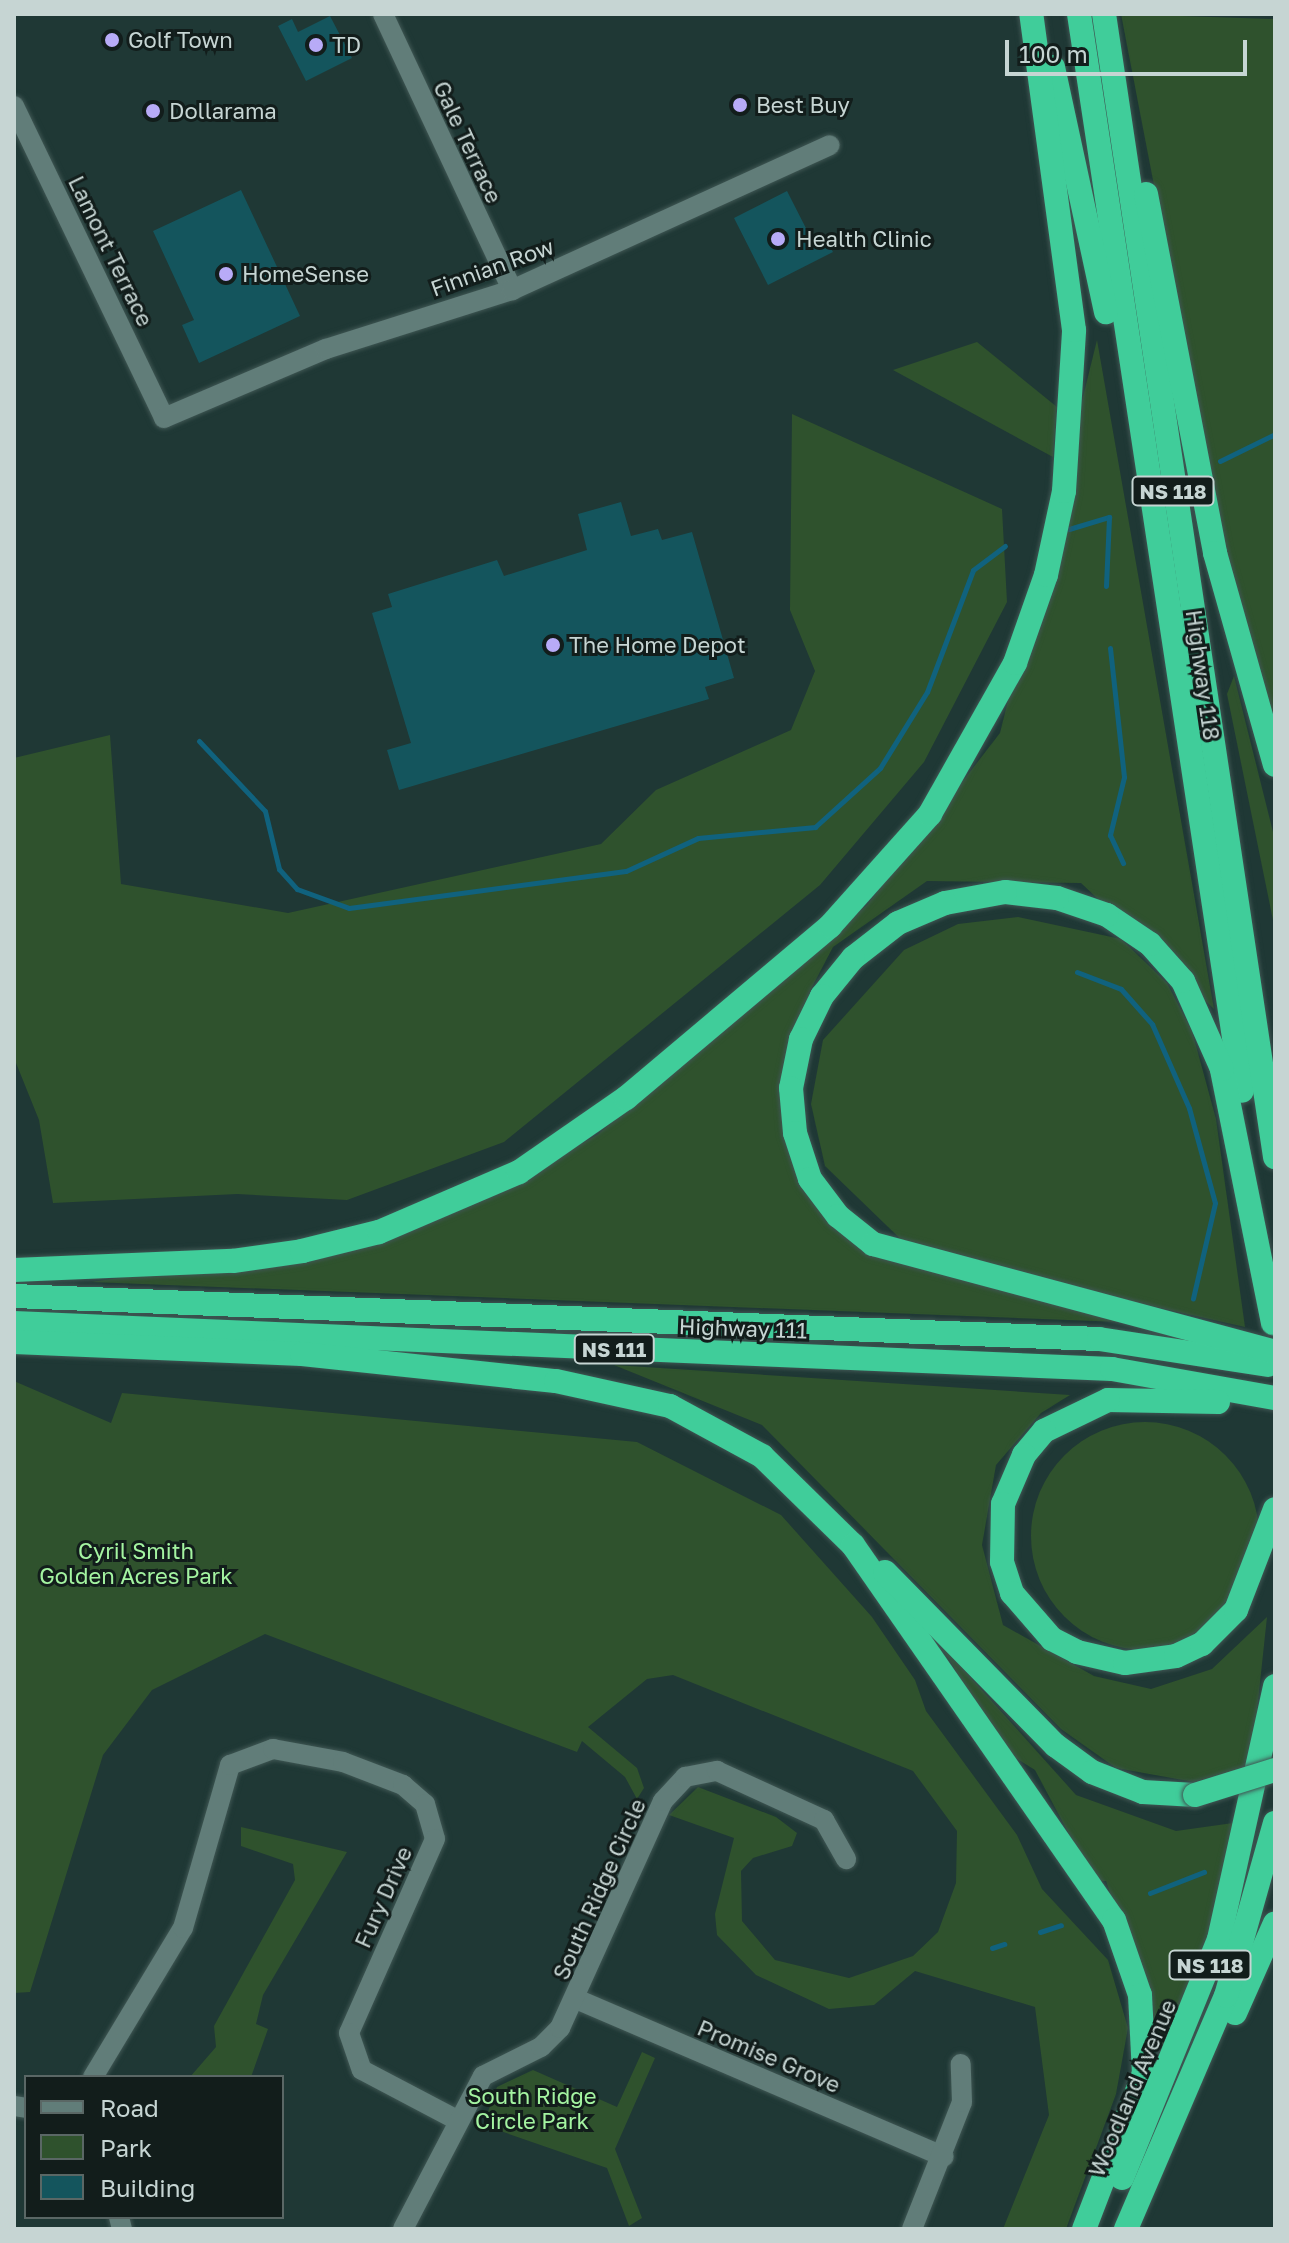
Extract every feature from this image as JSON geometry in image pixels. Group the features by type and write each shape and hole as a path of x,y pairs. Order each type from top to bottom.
{"highway":[{"path":"14,1270 233,1261 302,1251 379,1232 506,1178 615,1107 830,926 920,826 975,744 1015,663 1064,491 1074,330 1031,14"},
{"path":"1040,14 1109,325 1179,760 1207,864"},
{"name":"Highway 118","path":"1079,14 1274,1333"},
{"name":"Highway 118","path":"1104,14 1275,1157"},
{"path":"1114,14 1197,471 1275,765"},
{"path":"1274,1333 1222,1069 1183,981 1150,944 1107,915 1057,898 1005,892 945,903 898,923 853,958 801,1039 791,1088 795,1133 810,1179 838,1216 873,1244 923,1260 1206,1342 1275,1352"},
{"path":"1245,967 1275,1055"},
{"name":"Highway 111","path":"14,1296 1206,1342 1275,1367"},
{"name":"Highway 111","path":"14,1323 1112,1369 1210,1392 1275,1398"},
{"path":"14,1342 302,1354 616,1391 670,1406 762,1456 1092,1772 1143,1792 1195,1795 1275,1770"},
{"path":"1275,1413 1210,1392 1108,1400 1044,1431 1016,1468 1003,1504 1002,1562 1012,1593 1052,1639 1077,1652 1125,1663 1176,1656 1202,1644 1236,1610 1275,1509"},
{"path":"853,1545 1114,1920 1131,1962 1145,2023 1144,2073 1084,2229"},
{"name":"Woodland Avenue","path":"1100,2229 1219,1939 1275,1686"},
{"name":"NS 118","path":"1126,2229 1226,1996 1275,1823"},
{"path":"1156,2159 1203,2083 1275,1923"}],"street":[{"name":"Gale Terrace","path":"383,14 512,290"},
{"name":"Lamont Terrace","path":"14,106 164,418"},
{"name":"Finnian Row","path":"164,418 326,349 512,290 830,145"},
{"name":"Fury Drive","path":"94,2075 183,1928 230,1765 273,1749 343,1762 403,1785 429,1813 435,1839 349,2033 362,2070 455,2119"},
{"name":"South Ridge Circle","path":"403,2229 455,2119 483,2076 541,2047 576,1999 663,1801 685,1777 717,1771 824,1820 846,1859"},
{"name":"Promise Grove","path":"576,1999 944,2157"},
{"path":"912,2229 944,2157 962,2102 961,2064"}],"green space":[{"path":"1121,14 1275,19 1275,773 1258,725"},
{"path":"1097,340 1214,1009 1081,883 927,881 833,947 810,991 799,1030 800,1175 894,1260 1120,1322 91,1282 272,1256 489,1194 597,1135 867,905 1000,733"},
{"path":"977,342 1057,407 1053,457 893,370"},
{"path":"792,414 1002,509 1007,602 924,762 820,885 504,1142 347,1200 237,1194 53,1203 39,1120 14,1058 14,758 110,735 121,884 288,913 601,844 656,790 791,730 815,671 790,610"},
{"path":"1234,676 1275,840 1275,930 1227,694"},
{"path":"1018,917 1121,939 1167,983 1192,1031 1216,1119 1245,1327 915,1253 825,1166 811,1104 823,1040 904,950 958,924"},
{"path":"614,1365 1070,1395 1041,1413 996,1465 982,1545 1003,1625 1094,1676 1151,1689 1212,1669 1267,1617 1251,1767 1194,1782 1116,1768 1061,1729 762,1425"},
{"name":"Cyril Smith Golden Acres Park","path":"14,1381 111,1423 122,1393 637,1442 781,1515 872,1617 915,1680 926,1711 1017,1835 1042,1889 1108,1960 1128,2028 1116,2094 1066,2229 1003,2229 1049,2115 1035,2007 915,1971 874,2005 829,2009 756,1975 717,1935 715,1914 734,1838 669,1815 698,1787 776,1817 797,1833 792,1846 753,1858 741,1871 742,1921 775,1960 849,1978 913,1956 938,1932 956,1883 957,1831 913,1771 673,1675 647,1679 588,1727 637,1768 644,1788 637,1799 625,1777 582,1741 577,1752 265,1634 152,1690 103,1755 30,1992 14,1993"},
{"path":"1145,1422 1167,1424 1189,1431 1208,1441 1225,1456 1240,1473 1250,1492 1257,1514 1257,1558 1250,1580 1240,1599 1225,1616 1208,1631 1189,1641 1167,1648 1145,1650 1123,1648 1101,1641 1082,1631 1065,1616 1050,1599 1040,1580 1033,1558 1031,1536 1033,1514 1040,1492 1050,1473 1065,1456 1082,1441 1101,1431 1123,1424"},
{"path":"938,1641 1076,1795 1176,1831 1233,1823 1209,1943 1164,2052 1106,1881 1094,1881 1035,1770 1004,1751"},
{"path":"241,1827 347,1852 263,1995 256,2024 268,2029 252,2075 192,2075 216,2047 214,2026 295,1880 293,1864 241,1846"},
{"name":"South Ridge Circle Park","path":"642,2052 655,2058 615,2149 642,2218 629,2226 607,2168 483,2125 497,2087 533,2070 617,2107"}],"building":[{"name":"TD","path":"330,16 352,58 306,81 278,26 292,19 298,32"},
{"name":"HomeSense","path":"241,190 300,316 199,363 182,325 194,320 153,231"},
{"name":"Health Clinic","path":"787,191 813,242 824,236 833,252 768,285 734,218"},
{"name":"The Home Depot","path":"621,502 631,536 658,529 662,540 692,532 734,678 705,687 709,699 399,790 387,750 411,743 372,613 392,607 388,594 497,560 504,576 587,550 578,514"}],"waterway":[{"path":"1220,461 1275,434"},
{"path":"1069,529 1109,517 1106,586"},
{"path":"199,741 265,811 279,869 297,889 349,908 626,871 698,838 815,827 880,768 927,692 973,570 1005,546"},
{"path":"1110,648 1124,777 1110,835 1123,863"},
{"path":"1077,972 1121,989 1152,1024 1189,1108 1215,1203 1193,1298"},
{"path":"1150,1893 1204,1872"},
{"path":"1040,1932 1061,1925"},
{"path":"992,1948 1004,1944"}],"place":[{"name":"Golf Town","path":"112,40"},
{"name":"TD","path":"316,45"},
{"name":"Best Buy","path":"740,105"},
{"name":"Dollarama","path":"153,111"},
{"name":"Health Clinic","path":"778,239"},
{"name":"HomeSense","path":"226,274"},
{"name":"The Home Depot","path":"553,645"}]}
